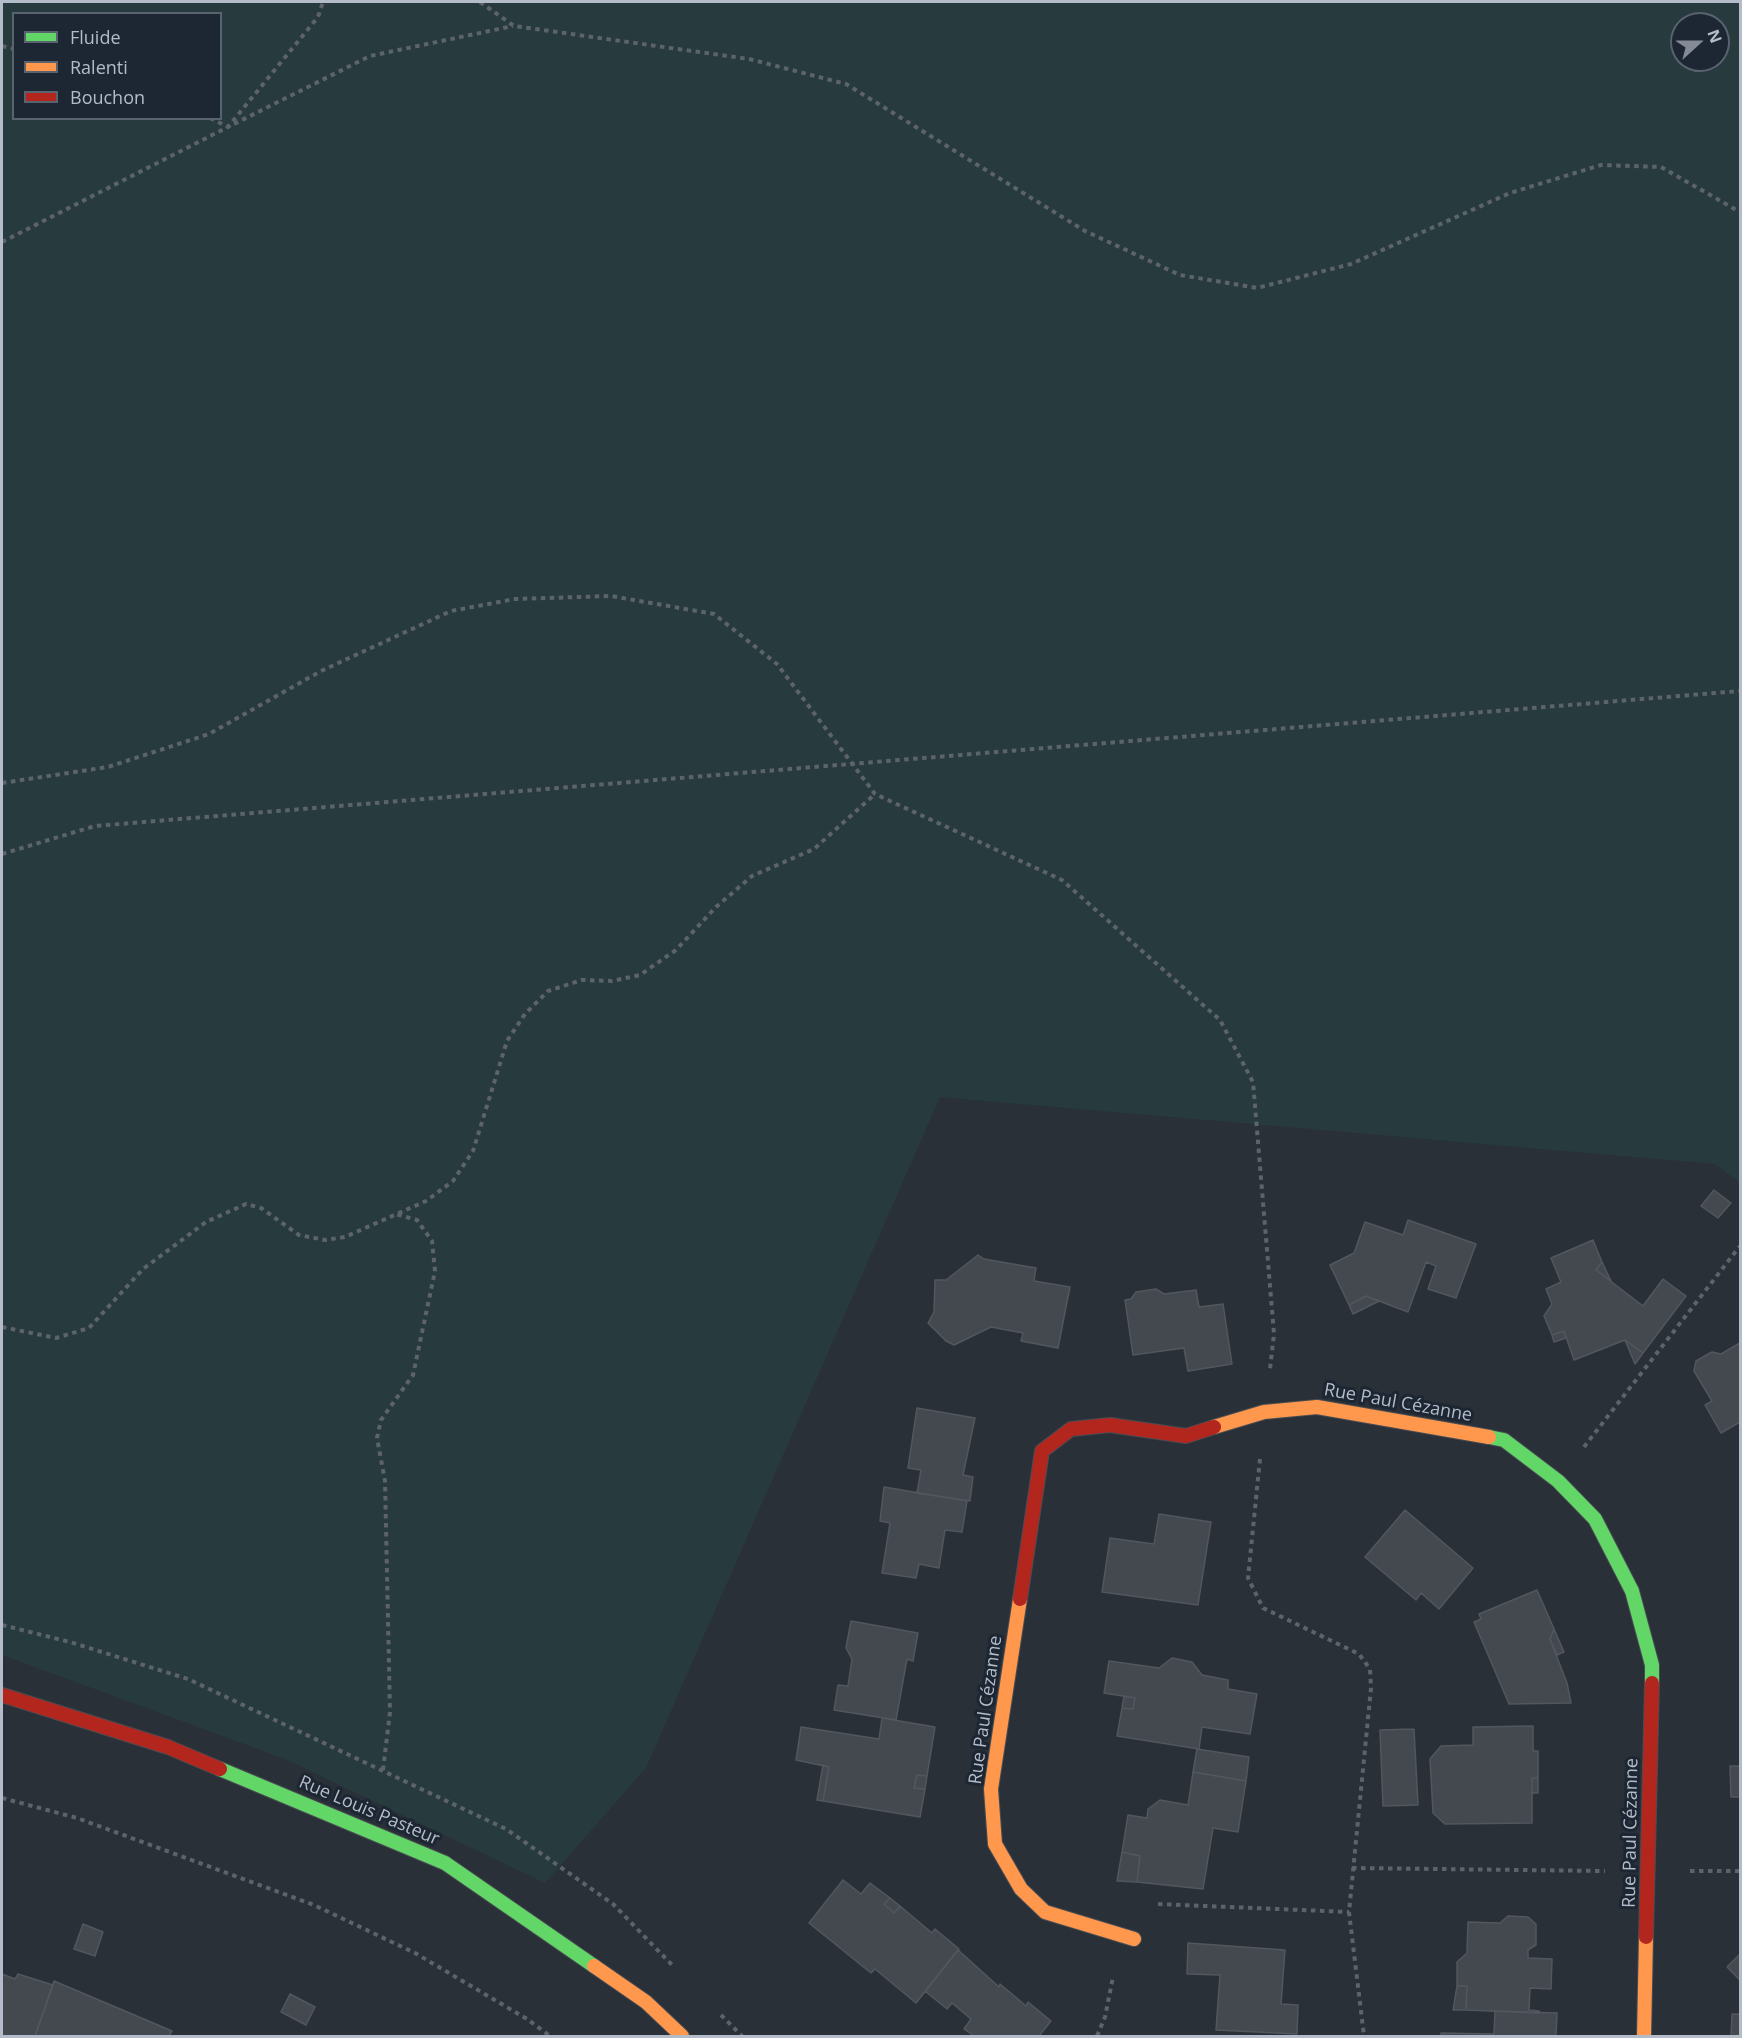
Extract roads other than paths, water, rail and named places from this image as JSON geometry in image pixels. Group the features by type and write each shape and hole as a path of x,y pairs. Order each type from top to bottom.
{"street":[{"name":"Rue Paul Cézanne","path":"1134,1939 1045,1911 1021,1889 995,1844 992,1788 1042,1451 1071,1430 1110,1425 1186,1436 1264,1412 1317,1407 1503,1440 1558,1481 1595,1519 1632,1591 1652,1665 1644,2037"},
{"name":"Rue Louis Pasteur","path":"2,1695 168,1747 445,1863 646,2002 682,2037"}]}
